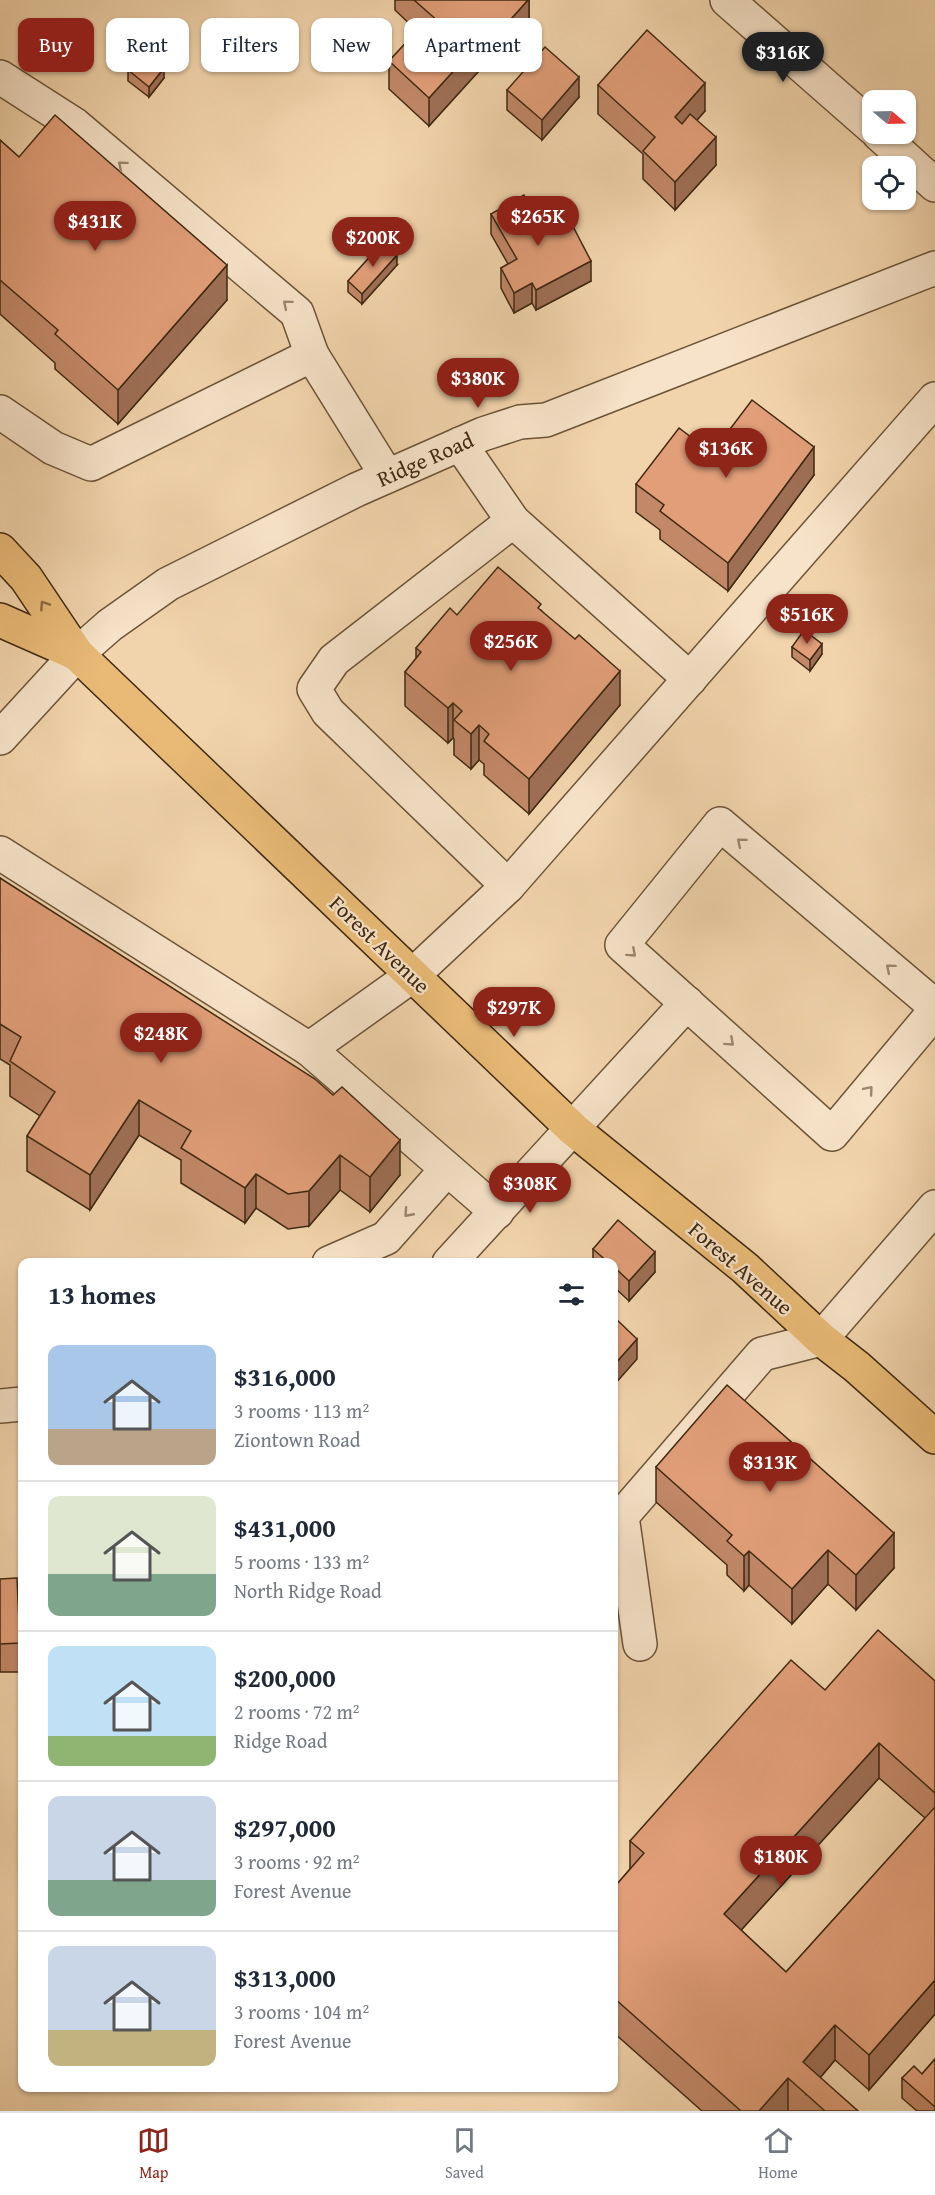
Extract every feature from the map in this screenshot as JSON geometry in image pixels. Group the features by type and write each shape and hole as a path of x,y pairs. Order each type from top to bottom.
{"main road":[{"path":"0,550 26,578 77,654"},
{"path":"0,620 77,654"},
{"name":"Forest Avenue","path":"77,654 573,1129 745,1268 821,1339 857,1367 935,1437"}],"street":[{"path":"727,0 862,118"},
{"path":"0,77 75,125 297,313 312,355 387,476"},
{"path":"890,144 935,186"},
{"name":"Ridge Road","path":"0,738 77,654 110,625 168,584 387,476 460,444 520,422 546,420 935,268"},
{"path":"0,412 52,448 92,464 312,355"},
{"path":"309,1049 413,975 508,886 935,399"},
{"path":"460,444 513,521 690,680"},
{"path":"508,886 328,712 314,689 334,660 513,521"},
{"path":"935,1006 720,824 622,945 832,1134 935,1011"},
{"path":"0,853 309,1049 496,1212"},
{"path":"454,1258 687,1003"},
{"path":"340,1258 386,1238 447,1169"},
{"path":"640,1644 622,1516 762,1354 821,1339 935,1208"},
{"path":"0,1406 18,1404"}],"building":[{"path":"414,0 528,0 512,18 434,18"},
{"path":"647,30 705,83 675,117 682,124 690,114 716,137 675,182 643,151 655,137 598,85"},
{"path":"404,45 404,72 453,72 429,98 392,64 392,58"},
{"path":"545,47 579,77 542,120 507,90 523,72 542,72 542,50"},
{"path":"130,72 161,72 149,87"},
{"path":"55,115 227,265 118,390 55,334 58,330 0,280 0,140 19,157"},
{"path":"524,195 543,228 567,215 591,261 536,290 532,283 514,293 501,268 517,259 491,214"},
{"path":"383,242 397,255 362,294 348,281"},
{"path":"752,400 814,447 728,563 660,511 664,505 636,484 679,428 712,453"},
{"path":"498,567 541,604 538,608 575,639 579,635 620,671 529,779 484,741 489,734 479,725 471,734 454,720 462,711 453,703 448,708 405,672 421,652 416,648 450,608 457,615"},
{"path":"804,630 822,644 810,660 792,647"},
{"path":"0,878 315,1079 333,1095 342,1087 400,1140 370,1177 340,1155 309,1191 288,1194 256,1174 245,1188 181,1148 191,1131 139,1100 90,1175 27,1136 55,1092 10,1061 21,1037 0,1024"},
{"path":"618,1220 655,1252 629,1281 618,1271 618,1258 603,1258 593,1249"},
{"path":"618,1321 637,1339 618,1360"},
{"path":"727,1385 894,1533 856,1575 828,1550 792,1589 749,1551 744,1556 727,1541 732,1535 656,1467"},
{"path":"17,1578 18,1643 0,1644 0,1579"},
{"path":"878,1630 935,1681 935,1793 879,1743 724,1914 786,1972 935,1807 935,1980 869,2055 835,2025 803,2062 858,2111 825,2111 788,2078 759,2111 741,2111 618,2002 618,1883 644,1853 630,1841 791,1660 825,1690"},
{"path":"935,2059 935,2107 902,2078 914,2066 922,2074"}]}
